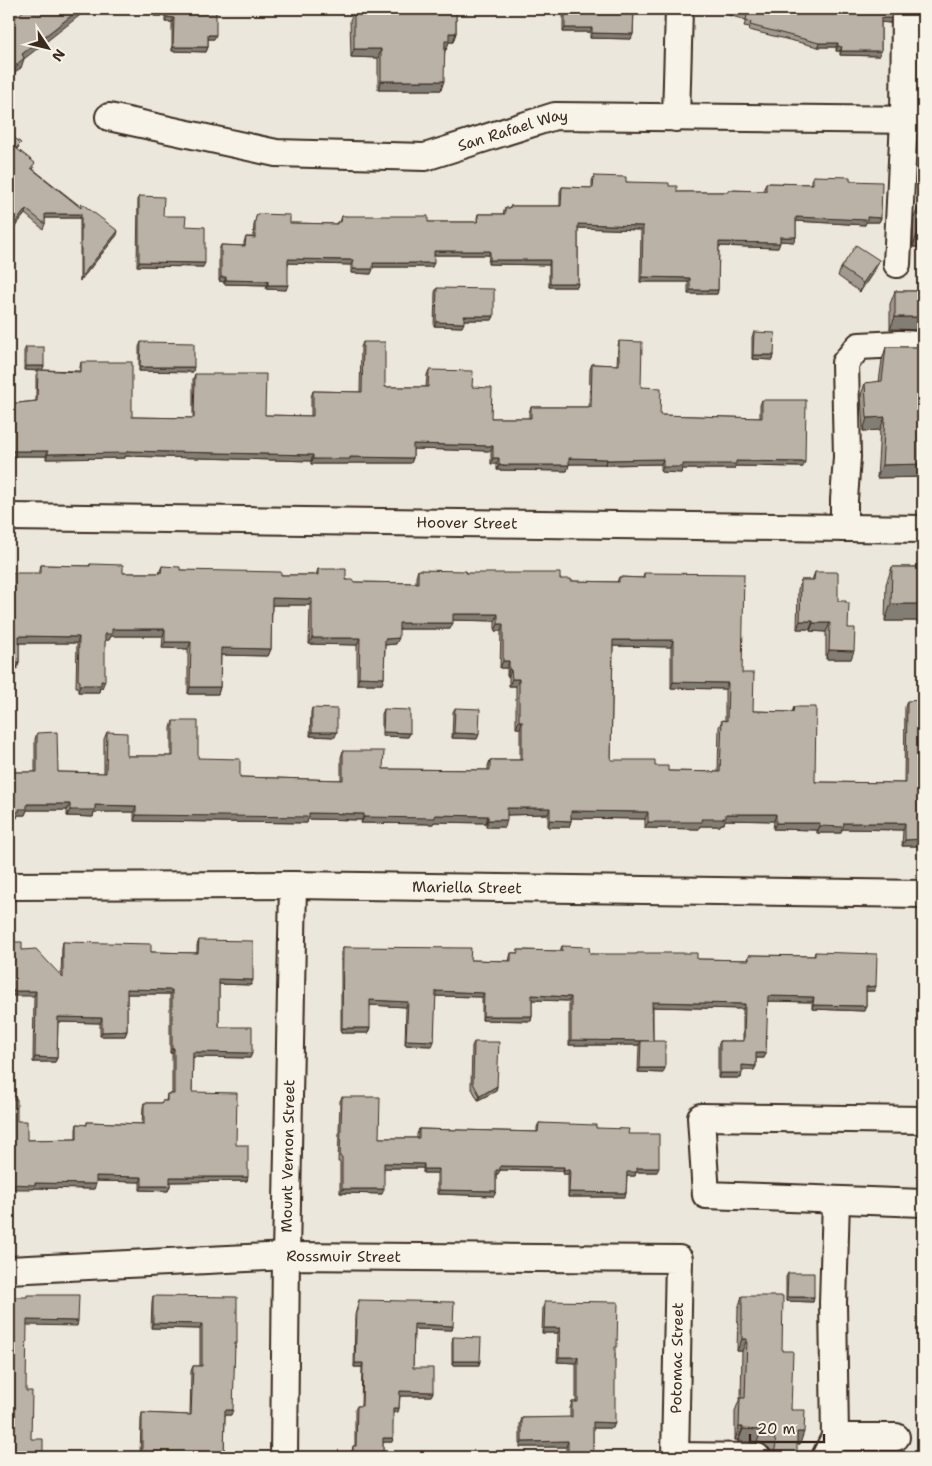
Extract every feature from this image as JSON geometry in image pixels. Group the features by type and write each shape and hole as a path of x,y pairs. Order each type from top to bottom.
{"street":[{"path":"676,118 679,9"},
{"path":"897,264 913,120 905,9"},
{"name":"San Rafael Way","path":"110,117 276,153 425,157 555,116 913,120"},
{"path":"844,528 847,457 845,363 859,346 923,345"},
{"name":"Hoover Street","path":"9,517 923,529"},
{"name":"Mariella Street","path":"9,886 294,885 923,894"},
{"name":"Mount Vernon Street","path":"284,1457 286,1256 294,885"},
{"path":"923,1120 701,1117 706,1196 923,1203"},
{"path":"836,1200 830,1447 896,1437"},
{"name":"Rossmuir Street","path":"9,1270 286,1256 679,1259"},
{"name":"Potomac Street","path":"675,1457 679,1259"},
{"path":"675,1457 757,1457"}],"building":[{"path":"26,9 80,9 22,54 24,58 9,73 9,23"},
{"path":"156,9 216,9 216,35 208,35 208,47 173,47 174,18 167,17 167,12 156,11"},
{"path":"381,9 456,9 456,33 449,33 449,41 445,41 444,81 381,81 381,49 354,49 354,11 381,11"},
{"path":"565,9 634,9 633,34 592,33 592,28 565,28"},
{"path":"730,9 892,9 891,18 881,18 881,51 841,51 842,47 838,46 838,43 819,43 750,25 751,22 746,21 747,15 730,11"},
{"path":"9,130 14,134 12,136 21,143 16,148 35,163 31,168 81,208 81,203 118,231 81,277 81,214 45,214 45,224 26,209 9,231"},
{"path":"594,176 626,177 626,182 669,183 669,186 677,186 677,192 766,191 766,183 813,184 813,176 850,177 850,181 882,182 881,218 867,217 867,220 796,217 796,237 780,237 780,243 719,242 718,290 690,290 690,278 642,277 643,226 578,224 578,283 550,283 550,260 490,260 490,251 434,251 434,263 373,263 373,269 353,269 353,260 288,259 288,285 268,285 268,281 226,280 226,277 221,277 221,245 245,246 246,237 255,238 257,214 290,215 290,223 337,224 337,222 341,222 342,216 428,216 428,222 478,222 478,214 505,214 505,208 510,208 510,206 561,206 562,187 593,188"},
{"path":"139,196 164,197 163,216 186,216 185,226 205,227 205,263 139,262"},
{"path":"919,205 923,206 923,234 917,234"},
{"path":"856,245 879,260 863,283 841,268"},
{"path":"437,288 494,289 494,316 464,316 464,323 436,322"},
{"path":"895,291 923,291 923,317 895,317"},
{"path":"754,332 775,333 774,355 753,355"},
{"path":"619,341 642,342 641,387 661,388 660,415 762,418 762,400 806,400 805,462 736,461 736,464 683,464 683,467 663,467 663,459 607,460 569,458 569,465 499,465 499,458 493,458 493,446 413,444 413,458 350,457 350,459 313,459 313,455 127,451 127,453 48,454 48,451 9,451 9,404 37,401 38,370 81,372 81,362 132,362 132,417 194,418 195,374 266,374 265,415 313,416 313,391 362,392 363,342 385,342 385,387 428,387 429,370 473,371 472,387 492,388 491,418 531,418 531,407 591,407 592,364 619,365"},
{"path":"141,342 194,343 194,367 140,367"},
{"path":"26,347 44,347 44,366 26,366"},
{"path":"886,347 923,347 923,464 882,465 885,417 867,418 865,383 882,381"},
{"path":"90,564 123,565 123,573 161,573 162,566 180,567 180,570 281,572 281,575 318,575 318,569 346,569 346,580 353,580 353,582 418,583 418,570 466,571 466,573 560,573 560,579 571,579 571,581 619,582 619,577 644,578 644,573 744,574 742,673 754,673 753,711 793,712 794,707 816,707 815,782 906,783 907,701 923,700 923,839 905,840 905,823 844,823 843,827 820,826 820,823 776,823 776,814 726,814 726,818 723,819 701,819 702,822 648,822 648,812 571,811 571,821 550,820 550,808 507,808 507,820 488,820 488,816 435,815 435,818 364,817 364,814 309,813 309,817 136,815 136,806 95,805 95,810 70,810 70,804 27,804 27,809 19,809 19,812 9,812 9,772 37,772 37,733 57,732 58,772 106,773 107,732 127,733 127,756 173,756 173,721 198,721 198,758 240,759 240,777 343,780 343,751 384,751 383,769 490,770 490,760 522,760 522,721 519,721 519,679 512,679 509,661 503,661 503,624 498,624 498,614 453,614 453,623 399,623 399,638 385,639 384,678 359,677 360,638 312,638 312,599 272,598 271,649 221,648 220,687 190,687 191,642 165,642 165,629 112,629 112,634 105,634 105,681 101,681 101,685 80,685 78,680 79,637 19,636 19,662 9,662 9,573 41,573 41,565 90,566","holes":["613,640 673,640 673,682 728,683 727,721 722,720 720,772 668,771 668,766 655,766 655,760 611,760"]},
{"path":"892,567 923,567 923,604 891,604"},
{"path":"815,572 838,572 838,601 849,603 848,628 855,628 854,651 829,650 830,623 800,621 801,580 814,580"},
{"path":"312,708 337,709 337,732 312,732"},
{"path":"455,708 480,709 479,734 454,733"},
{"path":"384,709 410,710 410,733 383,732"},
{"path":"199,940 253,941 253,980 219,979 219,1027 252,1027 252,1053 193,1052 192,1092 237,1093 236,1145 248,1145 248,1177 170,1177 170,1186 142,1186 142,1177 96,1176 96,1184 9,1184 9,1099 17,1099 17,1121 27,1121 27,1140 77,1139 77,1124 87,1125 87,1122 144,1124 144,1103 162,1103 162,1101 167,1101 167,1094 174,1094 174,1048 172,1048 172,990 127,989 127,1031 102,1032 102,1018 58,1017 57,1058 35,1057 36,991 9,991 9,942 22,942 22,950 36,949 63,978 63,942 151,944 151,952 198,953"},
{"path":"562,946 589,947 590,954 697,953 697,959 749,960 749,955 815,956 815,952 877,954 876,986 866,987 866,1006 813,1005 814,997 768,996 766,1053 756,1053 756,1066 742,1065 742,1073 720,1073 720,1041 744,1041 745,1004 652,1002 653,1041 571,1040 571,997 532,995 532,1016 483,1016 484,993 436,991 434,1041 406,1040 408,1002 370,1000 370,1028 342,1028 343,947 471,948 470,960 511,961 511,953 518,953 518,950 562,951"},
{"path":"641,1041 665,1041 665,1068 640,1068"},
{"path":"474,1042 499,1042 497,1086 480,1096 473,1083"},
{"path":"342,1097 380,1097 379,1138 419,1138 419,1129 538,1132 539,1123 596,1125 596,1128 629,1129 628,1134 659,1134 659,1168 637,1168 637,1172 627,1172 626,1193 569,1192 570,1170 564,1170 564,1167 500,1166 500,1170 496,1170 496,1191 439,1190 439,1169 424,1169 424,1164 384,1163 384,1189 342,1189 342,1157 340,1157"},
{"path":"788,1273 814,1273 814,1297 787,1297"},
{"path":"27,1295 79,1295 78,1321 27,1320 26,1391 32,1391 31,1439 43,1439 43,1457 9,1457 9,1297 27,1297"},
{"path":"153,1296 237,1297 237,1343 235,1343 233,1410 225,1410 224,1457 142,1457 142,1413 191,1415 193,1366 202,1366 202,1324 153,1323"},
{"path":"742,1296 783,1296 782,1351 793,1351 791,1410 805,1410 804,1432 797,1432 797,1457 769,1457 774,1453 776,1444 774,1437 769,1431 739,1427 740,1398 745,1398 747,1339 742,1339"},
{"path":"359,1300 454,1302 453,1326 414,1324 413,1368 433,1368 433,1392 400,1391 399,1408 393,1408 393,1438 383,1438 383,1457 353,1457 353,1446 356,1446 357,1406 362,1406 363,1363 355,1363"},
{"path":"545,1301 618,1302 617,1347 615,1347 615,1423 593,1422 593,1457 568,1457 568,1441 522,1442 522,1418 572,1417 572,1402 578,1402 578,1357 559,1357 560,1328 544,1328"},
{"path":"453,1337 481,1338 480,1361 453,1361"}]}
